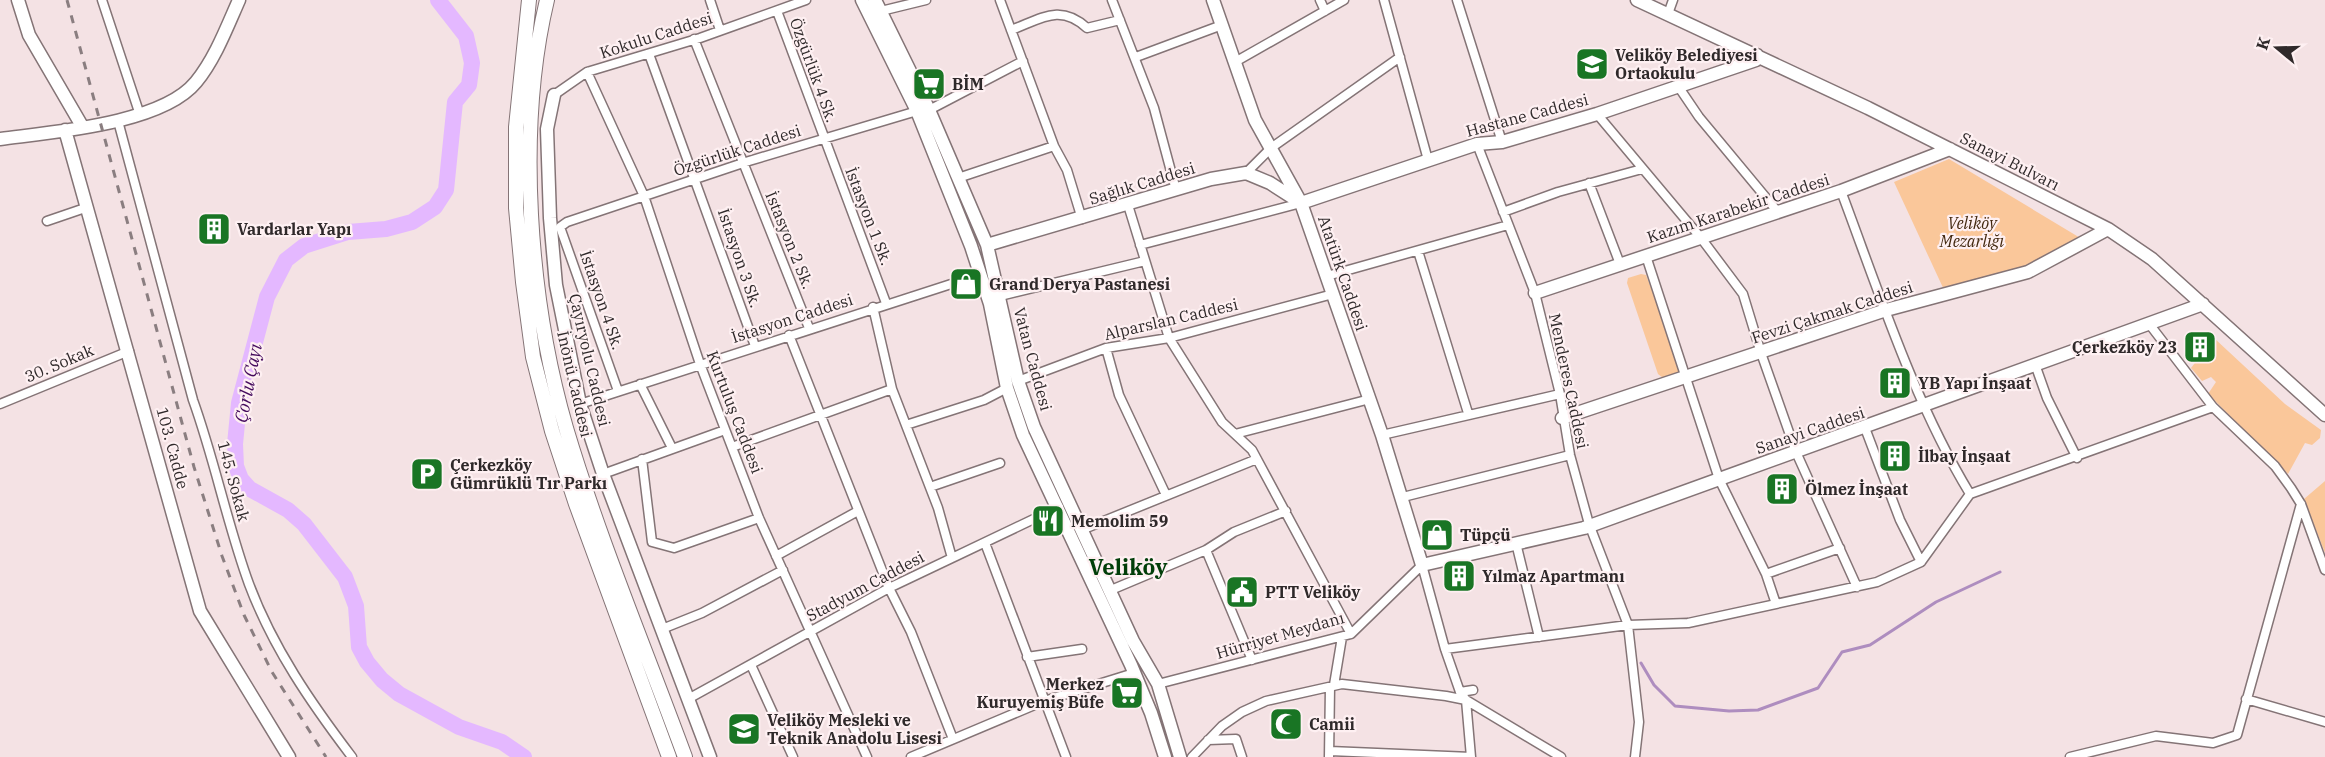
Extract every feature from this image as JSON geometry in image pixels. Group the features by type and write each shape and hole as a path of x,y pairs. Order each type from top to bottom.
{"main road":[{"path":"528,1 516,127 516,208 523,282 534,357 552,431 576,504 669,757"},
{"name":"İnönü Caddesi","path":"546,3 536,62 531,128 531,196 537,280 548,354 566,427 590,499 685,757"}],"street":[{"path":"18,0 29,35 82,126"},
{"path":"102,0 140,115"},
{"path":"0,139 118,121 140,115 182,95 195,84 225,32 239,0"},
{"path":"710,0 720,30"},
{"name":"Kokulu Caddesi","path":"554,95 587,72 694,39 806,0"},
{"name":"Vatan Caddesi","path":"862,0 958,178 989,251 1018,381 1034,427 1133,641 1158,684 1180,757"},
{"path":"878,5 926,0"},
{"path":"1000,0 1054,146 1067,170 1082,219"},
{"path":"1112,0 1154,108 1176,190"},
{"name":"Atatürk Caddesi","path":"1213,0 1255,120 1301,202 1403,497 1422,565"},
{"path":"1320,0 1325,11"},
{"path":"1235,62 1344,0"},
{"path":"1384,0 1428,160"},
{"path":"1457,0 1502,142"},
{"name":"Sanayi Bulvarı","path":"1637,0 1757,55 2108,229 2152,259 2325,415"},
{"path":"1668,14 1677,0"},
{"name":"Vatan Caddesi","path":"878,5 923,110 976,262 990,304 1007,388 1023,435 1059,507 1134,673 1165,757"},
{"name":"Özgürlük 4 Sk.","path":"777,11 824,139"},
{"path":"1011,30 1056,13 1076,18 1087,28 1120,20"},
{"path":"1136,57 1222,25"},
{"name":"İstasyon 2 Sk.","path":"694,39 809,328"},
{"name":"İstasyon 3 Sk.","path":"648,54 696,179 755,346"},
{"name":"Hastane Caddesi","path":"1301,202 1477,144 1502,142 1597,114 1756,60 1757,55"},
{"path":"1301,202 1270,183 1246,173 1271,148 1400,57"},
{"name":"Özgürlük Caddesi","path":"567,222 743,163 923,110 1023,61"},
{"name":"Kurtuluş Caddesi","path":"587,72 644,196 700,364 759,518 867,757"},
{"path":"1678,86 1699,117 1777,211"},
{"name":"Çayıryolu Caddesi","path":"554,95 547,129 550,218 556,285 580,404 603,474 710,757"},
{"path":"1597,114 1701,238 1743,294 1796,452 1857,587"},
{"name":"145. Sokak","path":"118,121 193,400 208,441 250,586 302,691 352,757"},
{"name":"103. Cadde","path":"65,130 129,351 200,611 289,757"},
{"name":"İstasyon 1 Sk.","path":"824,139 886,303"},
{"name":"Menderes Caddesi","path":"1477,144 1535,293 1560,394 1562,418 1570,455 1590,524 1628,625 1639,722 1635,757"},
{"path":"958,178 1054,146"},
{"name":"Kazım Karabekir Caddesi","path":"1535,293 1841,191 1950,149"},
{"path":"1503,212 1589,183 1642,169"},
{"name":"Sağlık Caddesi","path":"976,262 989,251 1082,219 1211,179 1246,173"},
{"path":"1589,183 1620,264"},
{"path":"1841,191 1886,310 1926,406 1954,468 1970,494"},
{"path":"1140,245 1301,202"},
{"path":"1128,206 1169,338 1222,423 1252,450 1286,511 1346,636 1332,686 1329,754 1471,757 1466,700 1460,692 1445,649 1422,565"},
{"path":"47,221 88,207"},
{"name":"İstasyon 4 Sk.","path":"567,222 561,227 618,392"},
{"path":"1327,276 1508,225"},
{"name":"Fevzi Çakmak Caddesi","path":"1562,418 1886,310 2028,272 2108,229"},
{"path":"1418,251 1468,413"},
{"path":"1646,256 1719,479 1766,574 1776,604"},
{"path":"1000,296 1145,261"},
{"name":"İstasyon Caddesi","path":"580,404 886,303 979,275"},
{"name":"Alparslan Caddesi","path":"1018,381 1106,348 1169,338 1333,294"},
{"name":"Sanayi Caddesi","path":"1422,565 1584,528 2036,367 2203,304"},
{"path":"873,308 892,389 930,487 952,558"},
{"path":"2150,325 2213,407 2275,466 2301,504 2325,570"},
{"path":"789,335 889,588 911,632 953,739"},
{"path":"1106,348 1119,395 1166,495"},
{"name":"30. Sokak","path":"0,404 129,351"},
{"path":"2036,367 2047,398 2077,458"},
{"path":"640,384 672,448"},
{"path":"906,425 984,400 1007,388"},
{"path":"732,447 892,389"},
{"path":"1382,435 1468,413 1560,394"},
{"path":"1235,434 1370,399"},
{"path":"1445,649 1628,625 1688,623 1877,582 1921,562 1970,494 2077,458 2213,407"},
{"path":"1865,428 1900,520 1921,562"},
{"path":"603,474 725,430"},
{"path":"1403,497 1570,455"},
{"path":"642,459 652,542 674,548 759,518"},
{"path":"1083,529 1257,459"},
{"path":"930,487 1000,463"},
{"path":"2070,757 2156,736 2213,743 2237,735 2301,504"},
{"name":"Stadyum Caddesi","path":"688,699 889,588 1059,507"},
{"path":"776,555 858,511"},
{"path":"1111,590 1206,550 1234,532 1286,511"},
{"path":"985,543 1066,757"},
{"path":"1516,543 1539,637"},
{"path":"1766,574 1840,548"},
{"path":"1206,550 1252,660"},
{"name":"Hürriyet Meydanı","path":"1158,684 1346,636 1422,565"},
{"path":"662,629 702,613 783,570"},
{"path":"1027,657 1082,649"},
{"path":"751,665 793,757"},
{"path":"911,757 1044,701 1134,673"},
{"path":"1192,757 1208,740 1242,712 1266,701 1332,686 1446,696 1466,700 1561,757"},
{"path":"1460,692 1473,690"},
{"path":"2247,699 2325,722"},
{"path":"1208,740 1236,739 1242,757"}],"green space":[{"name":"Veliköy Mezarlığı","path":"1949,159 2087,242 2028,268 1945,292 1894,182"},
{"path":"1641,274 1646,275 1682,367 1679,373 1663,378 1658,374 1627,283 1628,278"},
{"path":"2214,338 2285,404 2321,430 2320,438 2312,445 2305,443 2288,474 2208,394 2216,382 2211,377 2202,381 2191,368"},
{"path":"2325,481 2325,553 2304,499"}],"waterway":[{"name":"Çorlu Çayı","path":"438,0 466,36 472,63 469,85 455,102 446,190 435,207 412,222 386,229 348,232 304,246 286,260 267,297 239,403 235,444 236,466 241,479 250,489 288,510 304,524 345,577 356,606 359,647 367,662 382,680 399,694 459,727 502,742 524,757"},
{"path":"1641,663 1654,685 1675,706 1729,711 1758,710 1818,688 1842,652 1870,645 1936,602 2000,572"}],"railway":[{"path":"67,0 194,467 222,556 244,615 272,672 326,757"}],"place":[{"name":"Veliköy Belediyesi Ortaokulu","path":"1592,64"},
{"name":"BİM","path":"929,84"},
{"name":"Vardarlar Yapı","path":"214,229"},
{"name":"Grand Derya Pastanesi","path":"966,284"},
{"name":"Çerkezköy 23","path":"2200,347"},
{"name":"YB Yapı İnşaat","path":"1895,383"},
{"name":"İlbay İnşaat","path":"1895,456"},
{"name":"Çerkezköy Gümrüklü Tır Parkı","path":"427,474"},
{"name":"Ölmez İnşaat","path":"1782,489"},
{"name":"Memolim 59","path":"1048,521"},
{"name":"Tüpçü","path":"1437,535"},
{"name":"Yılmaz Apartmanı","path":"1459,576"},
{"name":"PTT Veliköy","path":"1242,592"},
{"name":"Merkez Kuruyemiş Büfe","path":"1127,693"},
{"name":"Camii","path":"1286,724"},
{"name":"Veliköy Mesleki ve Teknik Anadolu Lisesi","path":"744,729"}],"district":[{"name":"Veliköy","path":"1128,566"}]}
